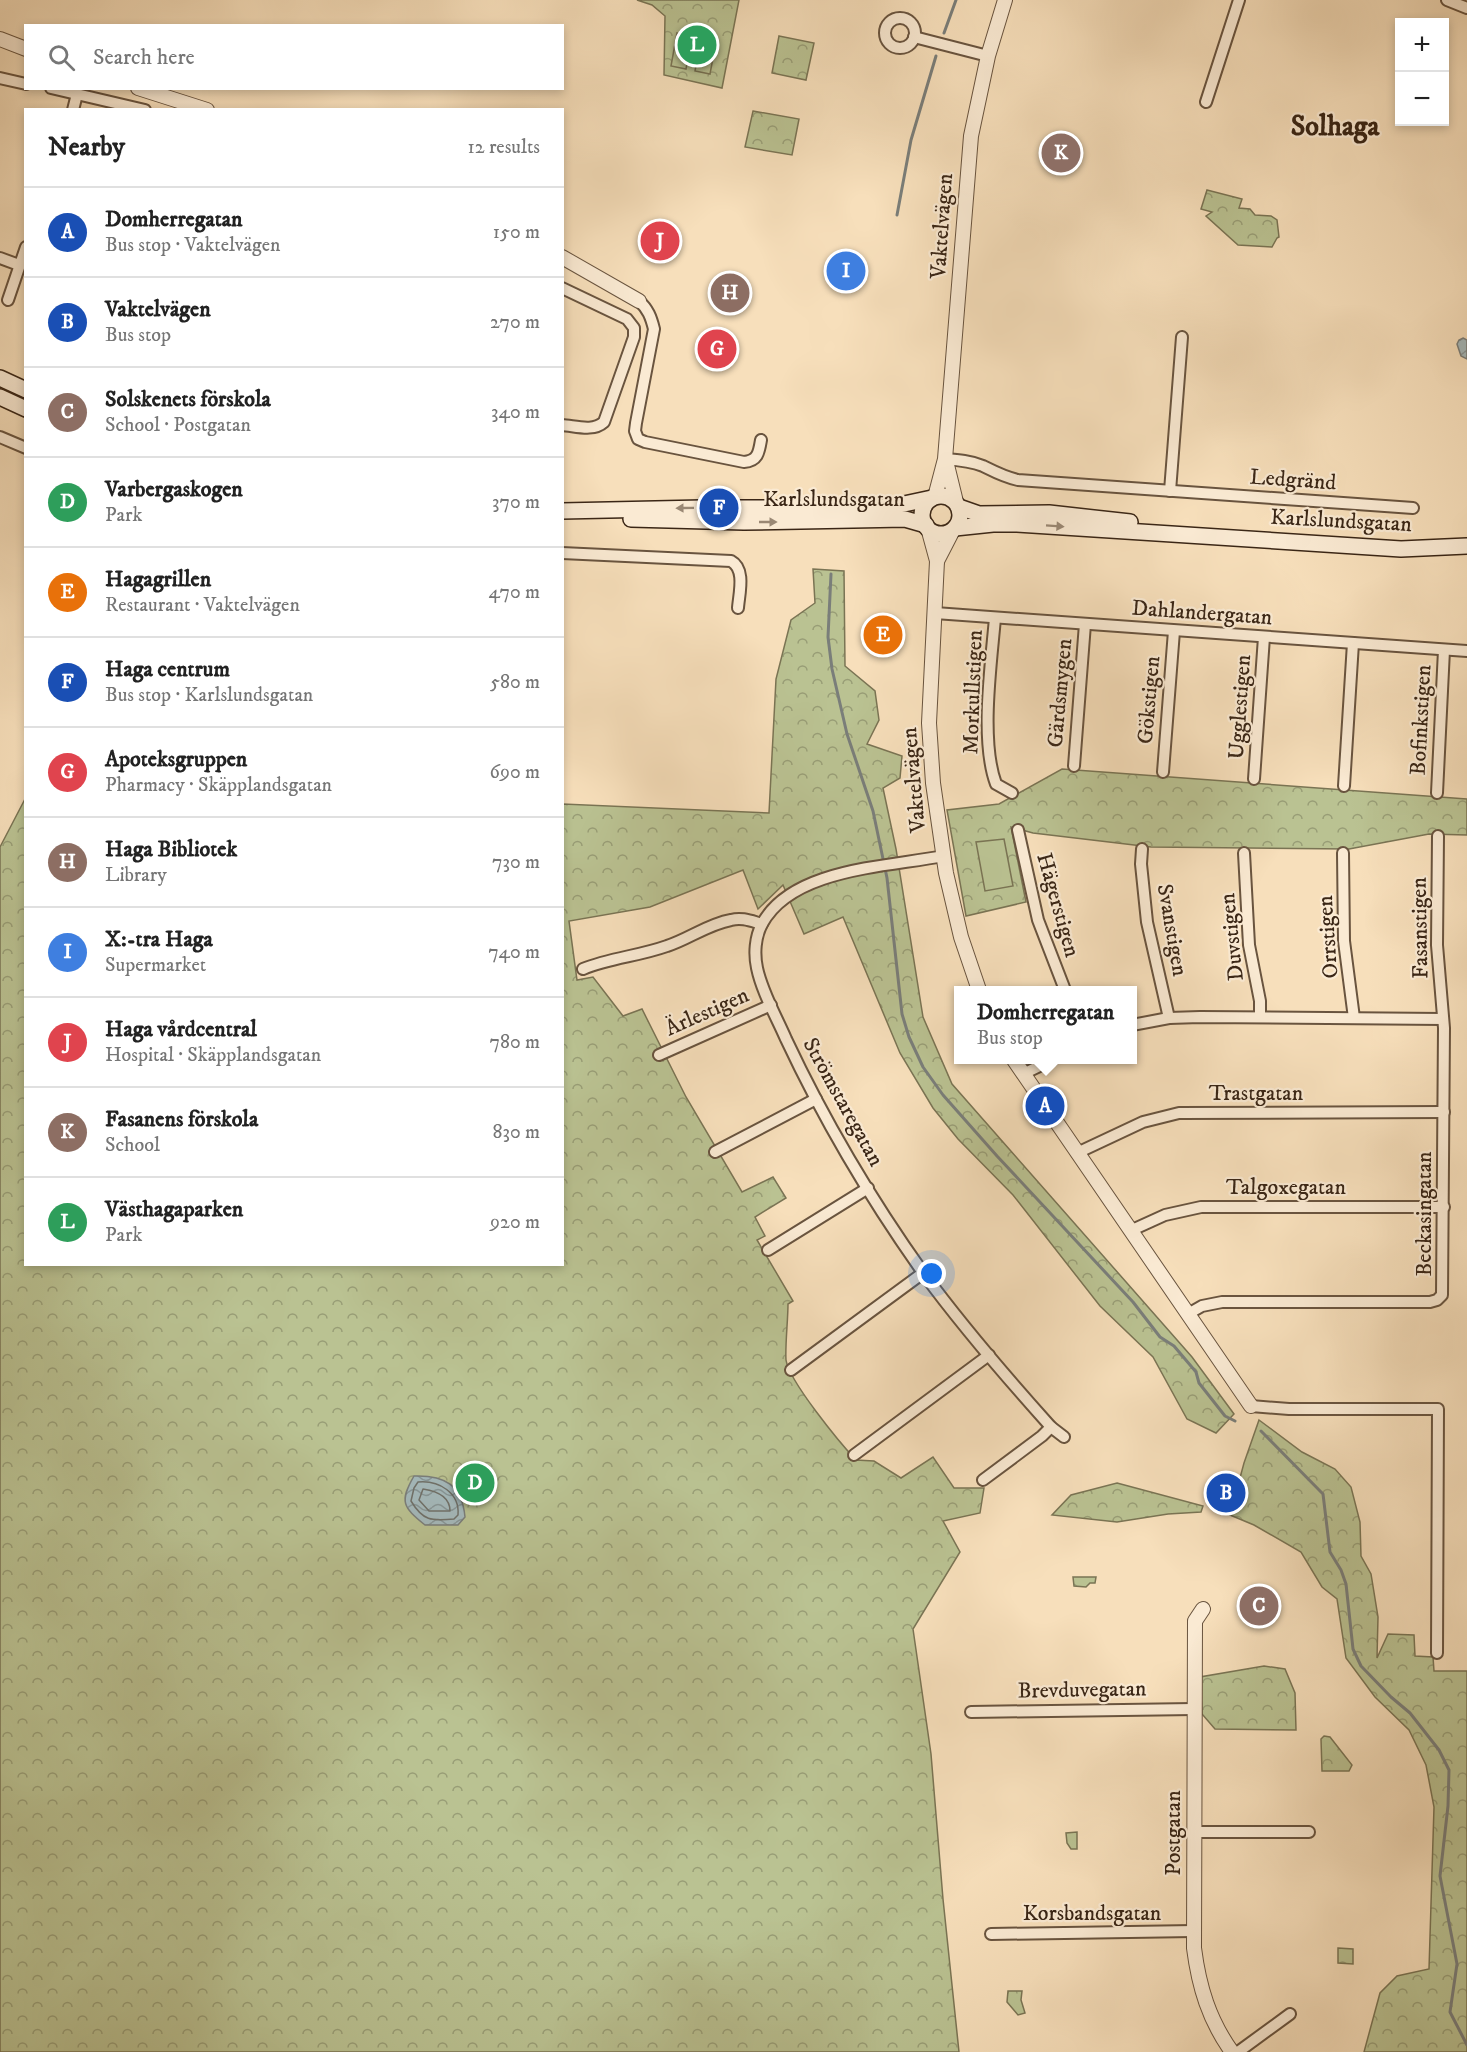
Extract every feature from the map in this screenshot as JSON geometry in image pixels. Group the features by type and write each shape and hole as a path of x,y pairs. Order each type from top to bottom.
{"main road":[{"path":"0,378 24,389"},
{"path":"0,397 24,408"},
{"path":"944,496 957,505 960,518 954,529 938,533 927,527 923,511 933,497 944,496"},
{"name":"Karlslundsgatan","path":"564,511 869,508 890,507 933,497"},
{"name":"Karlslundsgatan","path":"957,505 979,514 1074,515 1213,535"},
{"name":"Karlslundsgatan","path":"564,515 744,522 905,519 927,527"},
{"name":"Karlslundsgatan","path":"954,529 993,524 1017,524 1401,549 1467,546"}],"street":[{"name":"Vaktelvägen","path":"933,497 945,459 967,174 974,118 987,56 1005,0"},
{"path":"1206,102 1239,0"},
{"path":"1447,0 1467,8"},
{"path":"914,37 987,56"},
{"path":"0,39 24,48"},
{"path":"0,78 24,84"},
{"path":"60,90 137,108"},
{"path":"144,90 201,108"},
{"path":"74,108 77,94"},
{"path":"8,300 24,252"},
{"path":"0,258 19,265"},
{"path":"564,258 639,301 646,307 651,317 654,329 635,431 639,439 744,462 751,462 756,458 761,440"},
{"path":"564,289 621,316 632,324 634,337 604,422 599,427 592,428 564,425"},
{"path":"1170,491 1182,337"},
{"path":"0,437 24,447"},
{"name":"Vaktelvägen","path":"945,459 957,505"},
{"name":"Ledgränd","path":"945,459 968,461 984,466 1002,477 1018,480 1413,508"},
{"name":"Vaktelvägen","path":"927,527 937,561 930,692 930,752 943,856 961,937 979,986"},
{"name":"Vaktelvägen","path":"937,561 954,529"},
{"path":"564,553 731,561 740,570 738,608"},
{"name":"Dahlandergatan","path":"934,613 1467,651"},
{"name":"Morkullstigen","path":"994,618 989,708 991,771 996,784 1012,794"},
{"name":"Gärdsmygen","path":"1074,766 1085,624"},
{"name":"Gökstigen","path":"1163,772 1174,631"},
{"name":"Ugglestigen","path":"1254,779 1264,637"},
{"path":"1344,786 1353,643"},
{"name":"Bofinkstigen","path":"1437,793 1444,650"},
{"name":"Hägerstigen","path":"1018,830 1038,920 1063,986"},
{"name":"Fasanstigen","path":"1438,836 1437,931 1443,1019"},
{"name":"Svanstigen","path":"1142,849 1141,864 1148,931 1169,1018"},
{"name":"Duvstigen","path":"1244,853 1249,945 1260,1001 1260,1017"},
{"name":"Orrstigen","path":"1344,854 1344,941 1354,1018"},
{"name":"Strömstaregatan","path":"943,856 835,876 800,888 775,906 762,924 758,934 755,957 757,969 771,1005 816,1099 855,1168 923,1273 1051,1427 1064,1437"},
{"path":"583,969 600,962 665,947 730,920 744,918 762,924"},
{"name":"Ärlestigen","path":"658,1056 771,1005"},
{"path":"1137,1024 1169,1018 1443,1019"},
{"name":"Beckasingatan","path":"1188,1314 1209,1304 1236,1301 1437,1300 1442,1295 1443,1019"},
{"path":"1017,1064 1251,1406 1289,1409 1438,1409 1437,1653"},
{"path":"1023,1074 1042,1064"},
{"path":"715,1152 816,1099"},
{"name":"Trastgatan","path":"1077,1153 1143,1122 1179,1113 1444,1112"},
{"path":"768,1250 868,1188"},
{"name":"Talgoxegatan","path":"1132,1230 1164,1215 1201,1207 1444,1207"},
{"path":"791,1370 923,1273"},
{"path":"854,1455 989,1354"},
{"path":"983,1480 1051,1427"},
{"name":"Postgatan","path":"1203,1609 1195,1622 1194,1931 1196,1966 1203,1999 1216,2027 1232,2052"},
{"name":"Brevduvegatan","path":"970,1712 1194,1709"},
{"path":"1194,1833 1309,1832"},
{"name":"Korsbandsgatan","path":"991,1934 1055,1931 1194,1931"},
{"path":"1238,2052 1290,2014"}],"green space":[{"path":"637,0 739,0 722,88 664,75 665,16 652,5"},
{"path":"677,33 692,36 686,69 671,66"},
{"path":"779,36 814,43 806,80 772,73"},
{"path":"701,39 716,42 710,74 695,71"},
{"path":"753,111 799,119 792,155 745,147"},
{"path":"1207,190 1242,199 1239,208 1250,209 1255,215 1271,216 1277,220 1279,237 1272,247 1238,245 1206,216 1212,212 1201,209"},
{"path":"813,569 844,571 845,666 875,691 879,720 867,744 902,756 900,778 883,788 896,849 923,1017 952,1084 1192,1357 1234,1414 1216,1433 1187,1419 1153,1357 1100,1306 1013,1195 958,1139 933,1108 900,1053 843,917 804,934 783,885 758,909 743,870 650,907 569,921 577,980 593,977 623,1016 642,1009 686,1097 742,1192 773,1177 786,1198 755,1217 765,1236 757,1240 793,1301 788,1304 786,1360 796,1382 816,1411 856,1460 874,1461 901,1478 933,1457 954,1488 984,1488 980,1513 943,1521 960,1552 913,1629 931,1754 959,2052 0,2052 0,847 24,801 24,1266 564,1266 564,804 769,813 776,679 791,620 815,603"},
{"path":"1062,769 1467,799 1467,835 1429,834 1349,849 1151,847 1033,833 1011,827 1026,902 966,916 947,810 999,804"},
{"path":"1004,839 1013,886 985,891 976,842"},
{"path":"1259,1420 1302,1452 1335,1469 1351,1487 1360,1522 1361,1556 1371,1574 1378,1617 1377,1658 1388,1634 1414,1635 1415,1656 1433,1657 1434,1671 1467,1671 1467,2052 1364,2052 1380,1993 1397,1976 1429,1969 1434,1807 1426,1765 1409,1730 1375,1697 1346,1658 1337,1599 1322,1587 1301,1552 1254,1525 1230,1515"},
{"path":"1117,1483 1203,1506 1201,1512 1168,1514 1117,1522 1052,1515 1071,1495"},
{"path":"1073,1577 1096,1577 1095,1583 1090,1583 1086,1587 1074,1586"},
{"path":"1264,1666 1285,1669 1295,1693 1296,1730 1215,1729 1202,1714 1200,1677"},
{"path":"1324,1736 1330,1737 1352,1765 1349,1771 1322,1771 1321,1739"},
{"path":"1077,1832 1077,1849 1071,1849 1067,1843 1066,1833"},
{"path":"1338,1948 1353,1949 1353,1964 1338,1963"},
{"path":"1008,1991 1022,1991 1021,2000 1025,2013 1018,2015 1007,2002"}],"water":[{"path":"1463,338 1467,340 1467,359 1461,356 1457,344"},
{"path":"414,1476 435,1477 450,1484 456,1490 465,1517 458,1525 425,1525 412,1513 405,1498"}],"waterway":[{"path":"944,33 956,0"},
{"path":"897,215 911,140 936,56"},
{"path":"831,574 828,637 832,669 847,734 873,811 887,878 902,1014 909,1037 923,1067 943,1095 997,1156 1133,1302 1160,1337 1174,1346 1196,1372 1199,1383 1225,1416 1235,1421"},
{"path":"1261,1431 1323,1494 1330,1552 1346,1584 1353,1649 1361,1666 1410,1713 1439,1750 1449,1770 1448,1806 1440,1876 1457,1964 1450,2012 1467,2045"}],"place":[{"name":"Västhagaparken","path":"697,45"},
{"name":"Fasanens förskola","path":"1061,153"},
{"name":"Haga vårdcentral","path":"660,241"},
{"name":"X:-tra Haga","path":"846,271"},
{"name":"Haga Bibliotek","path":"730,293"},
{"name":"Apoteksgruppen","path":"717,349"},
{"name":"Haga centrum","path":"719,508"},
{"name":"Hagagrillen","path":"883,635"},
{"name":"Domherregatan","path":"1045,1106"},
{"name":"Varbergaskogen","path":"475,1483"},
{"name":"Vaktelvägen","path":"1226,1493"},
{"name":"Solskenets förskola","path":"1259,1606"}],"district":[{"name":"Solhaga","path":"1335,126"}]}
